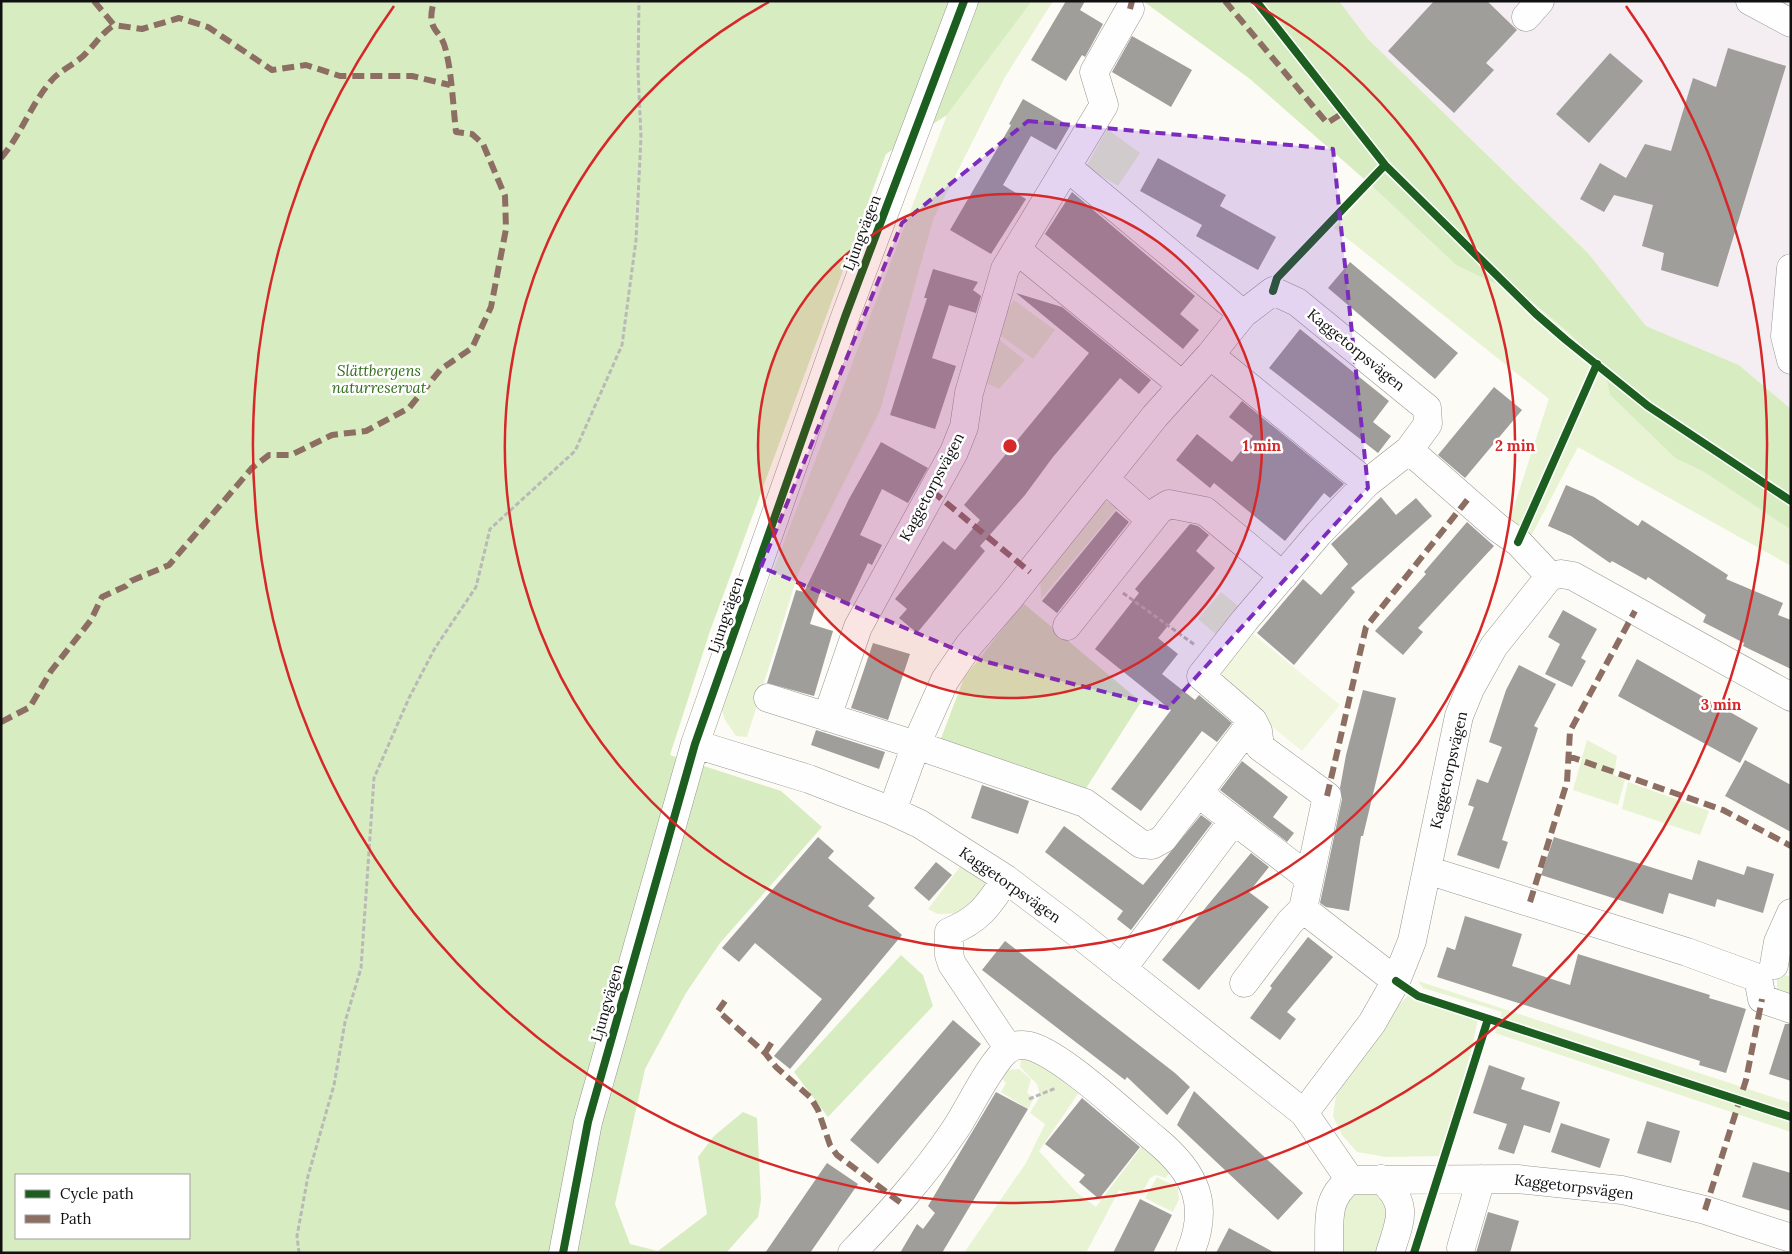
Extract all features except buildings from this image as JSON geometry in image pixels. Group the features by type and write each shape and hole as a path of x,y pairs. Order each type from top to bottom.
{"street":[{"name":"Ljungvägen","path":"563,1253 588,1122 696,744 845,317 964,1"},
{"path":"1750,1 1791,22"},
{"name":"Kaggetorpsvägen","path":"827,717 858,627 954,452 964,427 969,393 1005,269 1104,105 1094,72 1130,9"},
{"path":"1067,167 1243,314"},
{"path":"1017,250 1182,385"},
{"path":"1791,268 1786,336 1791,360"},
{"name":"Kaggetorpsvägen","path":"892,811 916,745 945,680 969,645 1008,600 1182,385 1210,355 1243,314 1273,290 1296,302 1428,408 1428,424 1409,450 1367,483 1283,576 1200,676 1253,721"},
{"path":"1210,355 1367,483"},
{"path":"1409,450 1498,528 1518,542 1550,576 1560,574 1573,576 1791,697"},
{"path":"1105,479 1151,520"},
{"path":"1067,626 1159,510 1169,504 1205,511 1283,576"},
{"name":"Kaggetorpsvägen","path":"1304,1113 1372,1023 1396,981 1412,941 1459,716 1470,689 1494,646 1550,576"},
{"path":"768,698 916,745 1085,804 1141,844 1152,845 1163,839 1253,721 1258,731 1260,747 1326,796 1308,877 1303,910 1286,928 1244,983"},
{"name":"Kaggetorpsvägen","path":"696,744 809,779 892,811 920,824 1006,880 1122,968 1304,1113 1350,1180 1517,1179 1622,1190 1705,1210 1791,1238"},
{"path":"1198,793 1308,877"},
{"path":"1122,968 1234,820"},
{"path":"1427,870 1688,952 1774,970"},
{"path":"1006,880 985,911 969,924 949,932 949,955 952,964 1009,1049"},
{"path":"1303,910 1396,981"},
{"path":"1791,913 1778,942 1774,970 1762,999 1791,1009"},
{"path":"852,1253 925,1173 961,1122 998,1060 1009,1049 1018,1045 1029,1045 1052,1057 1160,1143 1182,1168 1195,1189 1201,1211 1197,1234 1190,1253"},
{"path":"1382,1179 1392,1188 1399,1201 1402,1214 1390,1253"},
{"path":"1461,1248 1482,1179"},
{"path":"1330,1253 1330,1203 1342,1186 1350,1180"}],"path":[{"path":"299,1253 297,1236 308,1176 334,1086 345,1022 361,968 374,778 409,698 435,648 476,587 490,529 575,451 622,346 636,240 641,137 638,70 639,1"},
{"path":"1104,579 1181,634"}],"highlighted area":[{"path":"1028,121 1333,149 1368,488 1168,708 983,661 761,567 902,223"}],"shaded area":[{"path":"1339,1 1791,1 1791,409 1739,365 1646,326 1588,253 1368,39"}],"green space":[{"name":"Slättbergens naturreservat","path":"1,1 1032,1 947,115 886,154 710,631 670,755 781,791 822,827 720,943 686,993 645,1069 615,1204 630,1244 658,1251 707,1214 698,1157 714,1136 743,1112 757,1118 761,1200 758,1217 726,1253 1,1253"},
{"path":"1032,1 1053,1 1005,77 933,220 880,411 798,574 747,737 736,736 725,720 721,707 947,115"},
{"path":"1143,1 1339,1 1368,39 1588,253 1646,326 1739,365 1791,409 1791,530 1704,472 1675,458 1610,395 1604,368 1568,332 1519,291 1489,281 1456,265 1372,186 1250,79"},
{"path":"1107,129 1140,153 1118,186 1086,167"},
{"path":"1372,186 1456,265 1489,281 1519,291 1568,332 1604,368 1610,395 1675,458 1704,472 1791,530 1791,566 1578,447 1529,540 1508,525 1549,399 1334,228"},
{"path":"1014,300 1055,330 1033,359 993,330"},
{"path":"993,335 1025,360 999,389 981,381"},
{"path":"1106,502 1119,506 1041,599 1040,576 1101,503"},
{"path":"1221,592 1243,610 1220,638 1198,619"},
{"path":"1023,603 1141,702 1083,793 940,741 964,678"},
{"path":"1247,629 1340,705 1302,751 1209,675"},
{"path":"1587,740 1617,756 1614,775 1625,780 1618,805 1573,790"},
{"path":"1628,782 1709,811 1700,835 1622,809"},
{"path":"962,864 985,881 987,886 964,913 938,914 928,909"},
{"path":"901,955 923,975 933,1006 828,1117 794,1072"},
{"path":"1777,976 1791,977 1791,994 1787,1004 1777,994"},
{"path":"1418,981 1791,1103 1791,1132 1495,1033 1502,1012 1423,988"},
{"path":"1409,995 1478,1018 1472,1048 1441,1156 1386,1157 1357,1152 1342,1135 1333,1116 1336,1095 1394,1009"},
{"path":"1034,1056 1082,1088 1039,1151 1076,1192 1096,1207 1145,1142 1170,1171 1166,1178 1156,1175 1150,1178 1142,1193 1132,1195 1119,1190 1086,1253 964,1253 1026,1163 1045,1124 1030,1113 1040,1096 1037,1084 1020,1067 1021,1058"},
{"path":"1019,1069 1031,1079 1027,1093 1034,1098 1028,1109 1001,1092 1006,1083 1002,1079 1008,1070"},
{"path":"1157,1177 1178,1188 1179,1199 1173,1212 1145,1198"},
{"path":"1360,1187 1380,1189 1392,1209 1380,1253 1342,1253 1343,1205"}],"marked path":[{"path":"94,1 114,25 142,29 179,18 208,27 272,70 306,65 340,76 412,76 450,85"},
{"path":"1,722 30,707 51,671 91,620 102,597 126,586 131,581 169,565 252,468 269,455 291,455 332,435 366,431 409,408 441,369 472,348 491,307 506,229 505,196 483,144 472,134 456,132 446,51 444,43 431,19 434,1"},
{"path":"1130,9 1132,1"},
{"path":"1225,1 1327,123 1343,113"},
{"path":"1,158 51,81 83,56 114,25"},
{"path":"932,491 1030,572"},
{"path":"1327,796 1366,627 1468,499"},
{"path":"1530,902 1567,782 1570,731 1635,611"},
{"path":"1568,756 1723,810 1791,846"},
{"path":"1705,1210 1746,1080 1762,999"},
{"path":"725,1001 718,1011 811,1098 818,1110 830,1145 837,1155 901,1203"},
{"path":"765,1053 772,1042"}],"cycle path":[{"path":"563,1253 588,1122 695,744 845,317 964,1"},
{"path":"1256,1 1385,165 1536,314 1648,406 1791,501"},
{"path":"1273,291 1277,278 1385,165"},
{"path":"1518,542 1597,364"},
{"path":"1396,981 1418,996 1791,1117"},
{"path":"1414,1253 1488,1019"}]}
